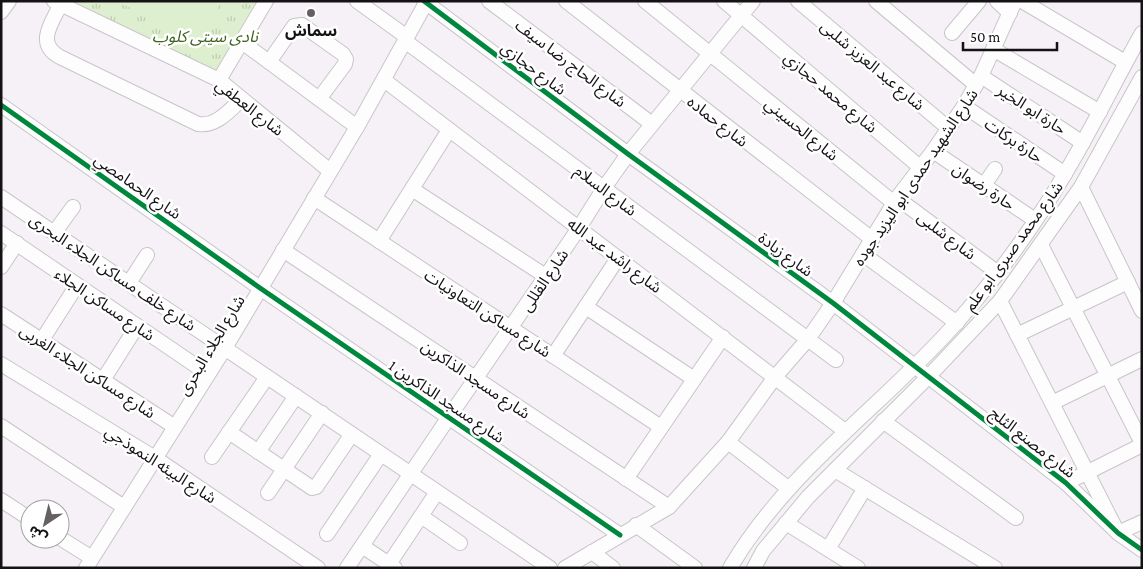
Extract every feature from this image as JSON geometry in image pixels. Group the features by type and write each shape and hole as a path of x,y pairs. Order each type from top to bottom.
{"street":[{"path":"219,80 266,1"},
{"name":"شارع السلام","path":"357,1 604,188 836,360"},
{"name":"شارع الحاج رضا سيف","path":"489,1 652,124"},
{"name":"شارع حماده","path":"566,1 872,239"},
{"name":"شارع الحسيني","path":"645,1 895,200"},
{"name":"شارع محمد حجازي","path":"724,1 921,168"},
{"name":"شارع القللى","path":"347,568 410,473 547,277 628,154 753,1"},
{"name":"شارع عبد العزيز شلبى","path":"798,1 948,128"},
{"name":"حارة ابو الخير","path":"876,1 979,80 1083,143"},
{"path":"952,33 980,1"},
{"path":"997,1 1012,7"},
{"path":"1022,1 1125,62"},
{"name":"شارع الجلاء البحرى","path":"91,564 357,127 425,2"},
{"name":"شارع حجازي","path":"425,2 628,154"},
{"path":"58,3 46,37 50,49 60,57 198,124 208,124 216,121 242,99"},
{"name":"شارع العطفي","path":"58,3 219,80 330,171"},
{"name":"شارع الشهيد حمدى ابو اليزيد جوده","path":"565,568 669,507 728,442 775,377 808,339 833,303 895,200 934,151 964,106 979,80 1012,7"},
{"path":"269,62 294,26 298,24 343,54 346,59 345,64 319,99"},
{"name":"شارع محمد صبرى ابو علم","path":"730,568 758,524 788,488 956,322 998,273 1065,174 1142,33"},
{"path":"242,42 357,127"},
{"path":"993,49 1100,112"},
{"name":"شارع محمد صبرى ابو علم","path":"754,568 763,550 808,497 929,376 1000,301 1081,187 1142,77"},
{"name":"شارع راشد عبد الله","path":"384,80 845,431"},
{"name":"شارع الحمامصي","path":"1,105 260,288"},
{"name":"حارة بركات","path":"964,106 1065,174"},
{"path":"379,241 450,130"},
{"name":"حارة رضوان","path":"934,151 1035,220"},
{"name":"شارع زيادة","path":"628,154 833,303 929,376"},
{"path":"984,185 995,169"},
{"path":"1081,187 1142,310"},
{"path":"412,189 547,277"},
{"name":"شارع خلف مساكن الجلاء البحرى","path":"1,197 550,568"},
{"name":"شارع مساكن التعاونيات","path":"314,198 661,427"},
{"name":"شارع شلبى","path":"895,200 998,273"},
{"path":"54,233 72,207"},
{"name":"شارع مساكن الجلاء","path":"1,233 208,374"},
{"path":"1,267 17,243"},
{"path":"1041,244 1142,444 1066,483"},
{"name":"شارع مسجد الذاكرين","path":"283,250 669,507"},
{"path":"862,254 956,322"},
{"path":"129,283 148,255"},
{"path":"554,356 618,258"},
{"path":"1017,335 1128,282"},
{"path":"42,340 77,285"},
{"name":"شارع مسجد الذاكرين 1","path":"260,288 620,535"},
{"path":"1000,301 1118,533 1142,522"},
{"path":"586,307 694,379"},
{"name":"شارع مساكن الجلاء الغربى","path":"1,314 175,427"},
{"path":"103,380 137,326"},
{"path":"626,479 723,337"},
{"path":"1052,403 1142,359"},
{"name":"شارع البيئه النموذجي","path":"1,364 155,458 318,568"},
{"name":"شارع مصنع الثلج","path":"929,376 1066,483 1118,533 1142,550"},
{"path":"212,457 267,377"},
{"path":"258,452 296,396"},
{"path":"268,492 322,413"},
{"path":"883,421 1016,518"},
{"path":"1,426 124,507"},
{"path":"229,432 310,487 316,487 352,434"},
{"path":"728,442 788,488"},
{"path":"327,534 381,454"},
{"path":"835,470 995,568"},
{"path":"828,549 864,488"},
{"path":"362,546 392,566 437,492"},
{"path":"1,500 20,512"},
{"path":"421,516 460,543"},
{"path":"786,523 858,568"},
{"path":"636,526 695,568"},
{"path":"70,546 91,564"},
{"path":"592,552 613,568"}],"green space":[{"name":"نادى سيتى كلوب","path":"53,1 266,1 219,80"},
{"path":"117,1 222,1 198,42"}],"cycle path":[{"path":"424,1 628,154 833,303 1066,483 1118,533 1142,550"},
{"path":"1,105 260,288 620,535"}],"place":[{"name":"سماش","path":"311,13"}]}
